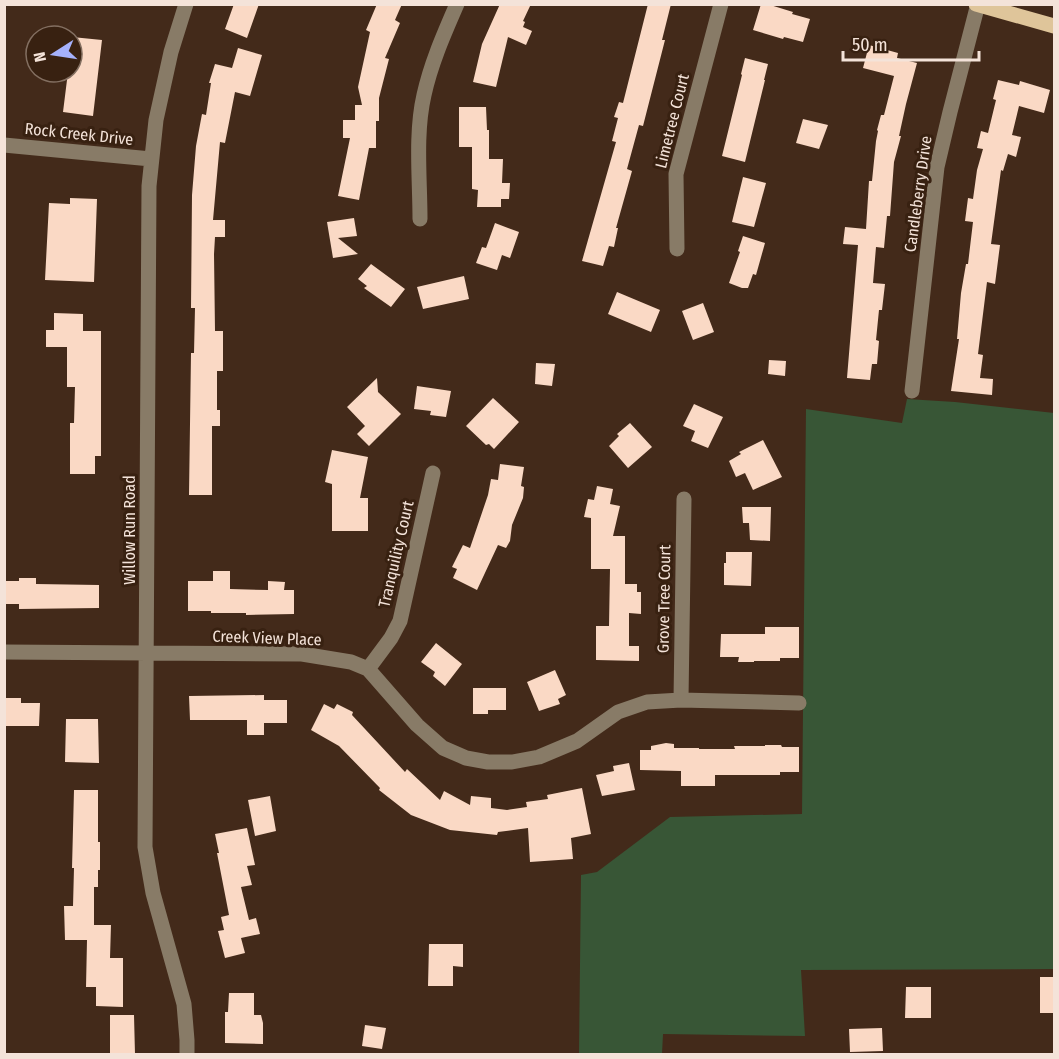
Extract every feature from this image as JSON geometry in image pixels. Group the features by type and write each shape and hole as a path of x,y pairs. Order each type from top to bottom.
{"main road":[{"path":"977,5 1054,26"}],"street":[{"name":"Willow Run Road","path":"186,4 171,52 156,120 149,186 145,847 153,893 184,1004 187,1054"},
{"path":"420,219 419,135 423,96 435,52 457,4"},
{"name":"Limetree Court","path":"677,249 676,174 721,4"},
{"name":"Candleberry Drive","path":"912,391 937,167 977,5"},
{"name":"Rock Creek Drive","path":"4,145 151,159"},
{"name":"Tranquility Court","path":"368,669 391,638 400,621 433,473"},
{"name":"Grove Tree Court","path":"681,700 684,499"},
{"name":"Creek View Place","path":"4,652 302,654 351,662 368,669"},
{"path":"368,669 417,725 443,747 466,758 488,762 512,762 539,757 577,741 618,712 647,702 681,700 799,703"}],"green space":[{"path":"907,399 1054,413 1054,969 801,970 805,1036 663,1034 662,1054 579,1054 581,875 597,872 670,817 802,814 806,409 902,423"}],"building":[{"path":"234,4 259,4 247,38 225,29"},
{"path":"377,4 402,4 395,20 400,23 385,58 389,59 379,98 376,148 369,148 359,200 338,196 350,138 343,138 343,120 355,120 355,105 362,105 358,87 370,32 366,30"},
{"path":"500,4 531,4 523,21 525,22 523,27 532,31 526,45 508,37 496,87 473,82 482,44"},
{"path":"648,4 671,4 662,40 665,40 643,126 639,125 627,169 632,171 616,228 618,228 614,247 609,246 603,266 582,261 616,142 612,141 618,118 614,117 619,102 623,103"},
{"path":"761,4 810,19 803,42 753,30"},
{"path":"84,38 102,40 93,116 63,112 66,84 84,84"},
{"path":"869,45 898,53 897,58 917,63 894,162 890,216 887,216 884,248 876,247 873,283 885,284 876,340 879,341 877,364 872,364 870,380 847,378 858,245 843,244 845,227 866,229 869,181 872,181 877,130 881,115 884,115 894,76 863,68"},
{"path":"238,48 262,55 250,96 235,92 225,143 220,142 213,220 225,220 225,237 215,237 214,254 215,331 223,331 223,371 217,371 217,410 220,410 220,426 212,426 212,495 189,495 191,353 194,353 195,308 191,308 192,195 196,146 202,114 206,115 211,83 209,83 215,64 232,68"},
{"path":"745,58 768,64 745,162 722,156"},
{"path":"998,80 1019,85 1020,81 1050,90 1044,113 1019,106 1012,135 1021,137 1016,157 1008,154 1003,171 1001,170 991,244 1000,245 995,284 987,282 978,354 983,355 980,378 993,379 992,395 951,391 959,339 957,339 961,293 966,264 968,264 973,222 965,221 968,198 973,199 983,149 977,148 981,131 988,133"},
{"path":"459,107 486,107 489,159 503,159 502,183 510,183 509,199 501,199 501,207 477,207 478,190 472,189 472,147 459,147"},
{"path":"803,119 828,125 819,149 796,143"},
{"path":"743,177 766,183 754,227 732,222"},
{"path":"70,198 97,199 94,282 45,280 49,203 70,204"},
{"path":"354,218 357,236 338,238 358,254 333,258 327,222"},
{"path":"495,223 519,232 510,258 502,255 497,270 476,263 482,247 486,248"},
{"path":"743,236 765,243 756,275 753,274 748,288 729,283"},
{"path":"371,264 405,289 391,307 364,288 367,286 358,279"},
{"path":"464,276 469,299 423,309 417,287"},
{"path":"617,292 660,310 651,332 608,314"},
{"path":"703,303 714,332 693,340 682,311"},
{"path":"54,313 83,314 83,331 101,331 101,456 95,456 95,474 70,474 70,423 74,423 75,387 67,387 67,347 46,347 46,330 54,330"},
{"path":"769,360 786,361 785,376 768,374"},
{"path":"536,363 555,364 552,386 535,384"},
{"path":"377,378 378,392 401,414 369,446 357,434 365,426 347,407"},
{"path":"417,386 451,391 446,417 430,415 431,411 414,409"},
{"path":"493,398 519,422 494,449 489,444 486,445 466,426"},
{"path":"694,404 723,417 708,448 691,441 695,431 683,426"},
{"path":"630,423 652,447 628,468 609,446 619,436 617,434"},
{"path":"763,440 782,477 753,490 745,473 736,477 729,461 741,454 739,452"},
{"path":"332,450 368,457 360,498 368,498 368,531 332,531 332,484 325,482"},
{"path":"500,464 524,467 521,486 524,487 523,498 512,525 510,541 506,548 498,545 477,590 453,578 457,569 452,567 463,545 470,548 491,479 498,480"},
{"path":"597,486 613,489 610,504 620,506 613,536 625,536 625,584 637,584 637,592 641,592 641,614 629,613 629,646 639,646 639,661 596,660 596,626 609,626 610,569 591,569 591,518 584,517 588,499 594,500"},
{"path":"742,507 771,507 770,541 750,540 749,523 743,523"},
{"path":"726,552 752,552 751,586 724,585"},
{"path":"213,571 230,571 230,589 268,590 268,581 285,582 284,590 294,590 294,614 246,615 246,613 188,611 188,581 213,581"},
{"path":"19,578 36,578 36,584 99,585 99,608 19,609 19,604 4,604 4,581 19,581"},
{"path":"765,627 799,627 799,658 738,662 739,657 720,657 721,634 765,634"},
{"path":"436,643 462,664 445,686 433,676 435,672 421,662"},
{"path":"555,670 566,695 558,699 560,704 539,711 527,682"},
{"path":"473,688 506,688 506,710 488,710 488,714 473,714"},
{"path":"264,695 264,700 287,700 287,723 264,723 264,735 247,735 247,720 190,720 189,696"},
{"path":"4,698 21,698 21,703 40,703 39,726 4,726"},
{"path":"324,704 334,709 337,704 353,712 352,715 405,772 407,769 440,800 444,791 470,805 471,796 491,798 491,808 507,810 527,807 526,802 548,799 547,795 582,788 591,834 571,838 573,859 530,862 528,828 498,832 497,835 450,830 411,815 379,790 380,788 339,746 311,730"},
{"path":"66,719 98,719 99,763 65,762"},
{"path":"674,744 674,748 699,749 735,749 734,746 765,745 799,747 799,772 780,772 780,775 715,775 715,786 681,786 681,771 640,770 640,750 651,750 651,746"},
{"path":"629,763 635,790 602,796 596,775 614,771 613,766"},
{"path":"74,790 98,790 100,870 98,870 98,887 94,887 94,925 111,925 110,958 123,958 123,1007 96,1006 96,987 86,987 87,940 65,940 64,906 73,906"},
{"path":"270,796 276,831 255,836 248,800"},
{"path":"247,828 255,865 247,866 252,885 241,887 249,920 256,918 260,934 241,938 245,953 225,958 218,931 224,930 221,917 229,915 215,834"},
{"path":"429,944 463,944 463,967 453,966 453,986 428,986"},
{"path":"1040,977 1054,977 1054,1013 1040,1013"},
{"path":"906,987 931,987 931,1018 905,1018"},
{"path":"229,993 254,993 254,1015 261,1015 263,1044 225,1043 225,1012 228,1012"},
{"path":"110,1015 134,1015 135,1054 110,1054"},
{"path":"365,1025 386,1028 382,1049 362,1046"},
{"path":"882,1028 883,1051 850,1052 849,1029"}]}
